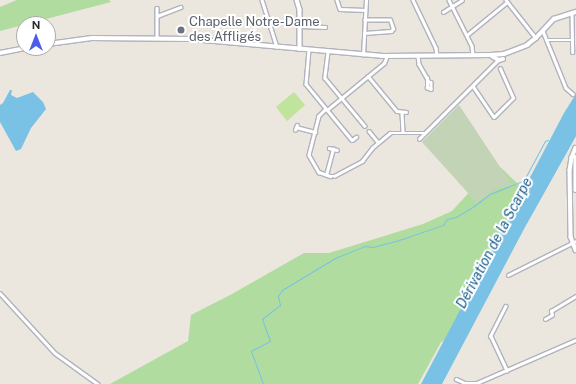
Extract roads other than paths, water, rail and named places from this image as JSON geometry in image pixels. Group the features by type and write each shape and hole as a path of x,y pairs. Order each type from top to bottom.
{"main road":[{"path":"297,0 300,10 300,49"},
{"path":"499,57 527,45 554,20 574,12"},
{"path":"56,43 88,38 205,39 363,55 491,55 503,59 512,51"},
{"path":"0,52 16,49"},
{"path":"576,148 572,158 570,170 574,242 576,250"},
{"path":"576,157 576,190"}],"street":[{"path":"262,0 277,47"},
{"path":"337,0 340,9 365,10"},
{"path":"363,55 366,0"},
{"path":"412,0 436,48 437,55"},
{"path":"449,0 473,48 474,55"},
{"path":"443,12 462,0"},
{"path":"467,35 507,1 536,38"},
{"path":"157,16 180,6"},
{"path":"157,8 157,38"},
{"path":"573,52 574,12"},
{"path":"364,33 391,31 393,28 390,20 365,20"},
{"path":"300,26 325,27"},
{"path":"542,31 566,88 573,94"},
{"path":"546,40 573,40"},
{"path":"310,50 305,83 352,140 356,137"},
{"path":"328,52 325,77 365,126"},
{"path":"418,55 418,64 427,78"},
{"path":"386,56 384,63 319,116 309,155 319,172 334,176 362,161 378,142 390,133 425,133"},
{"path":"419,139 473,86 499,57"},
{"path":"473,86 494,117 513,98 500,69"},
{"path":"368,76 397,110 404,113 403,132"},
{"path":"296,128 315,132"},
{"path":"369,131 378,142"},
{"path":"326,175 335,150 329,148"},
{"path":"508,275 574,242"},
{"path":"0,293 55,353 98,384"},
{"path":"545,318 552,315 551,310 576,296"},
{"path":"506,306 491,336 496,352 507,370"},
{"path":"456,379 462,383 474,383 576,340"}],"water":[{"path":"10,90 12,90 11,95 17,98 33,92 43,102 46,109 31,128 21,149 16,151 0,122 0,105 3,103"},
{"path":"576,94 576,136 524,229 442,384 421,384 564,113"}],"waterway":[{"name":"Dérivation de la Scarpe","path":"263,384 251,351 270,341 262,319 280,305 278,296 282,290 335,258 364,246 373,247 396,241 443,225 447,219 456,217 490,194 524,180 545,141 548,140"}],"place":[{"name":"Chapelle Notre-Dame des Affligés","path":"181,30"}]}
